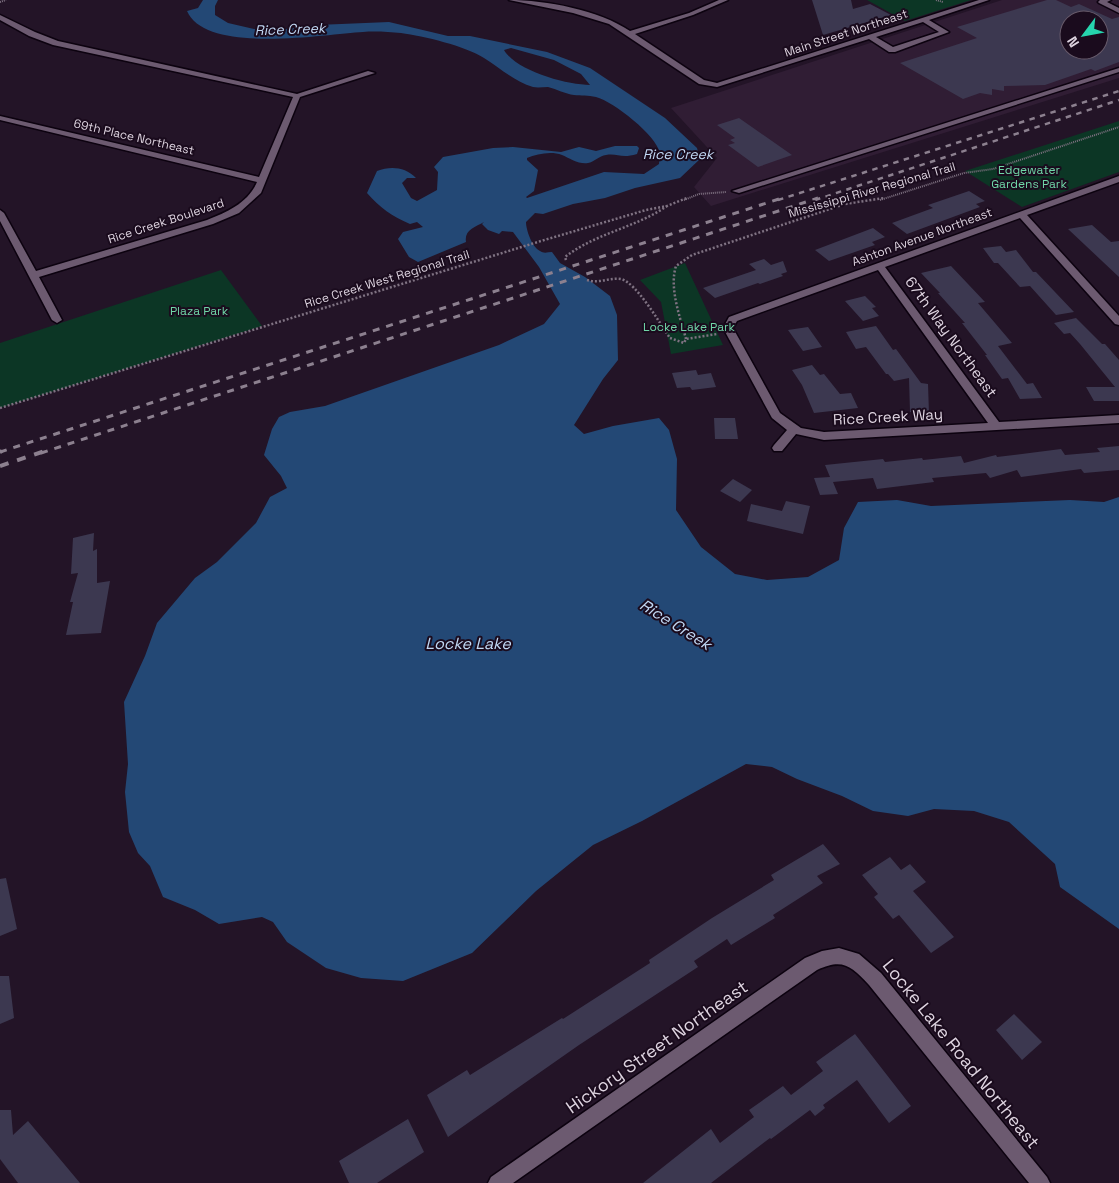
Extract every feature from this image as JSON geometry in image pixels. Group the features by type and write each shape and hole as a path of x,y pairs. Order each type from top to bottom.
{"street":[{"path":"512,0 595,16 612,22 630,33 691,14 725,0"},
{"name":"Main Street Northeast","path":"630,33 702,82 711,85 722,84 986,0"},
{"path":"1108,0 1101,2 1119,11"},
{"path":"0,18 32,34 56,43 297,96 371,73"},
{"path":"870,37 892,50 945,32 924,20"},
{"path":"736,190 1119,70"},
{"name":"Rice Creek Boulevard","path":"34,276 223,217 236,211 257,193 297,96"},
{"name":"69th Place Northeast","path":"0,118 263,181"},
{"name":"Ashton Avenue Northeast","path":"730,332 729,324 733,319 1119,179"},
{"path":"0,212 57,320"},
{"path":"1021,214 1119,322"},
{"name":"67th Way Northeast","path":"880,266 996,426"},
{"name":"Rice Creek Way","path":"730,332 776,415 793,430 811,436 1119,419"},
{"path":"778,448 793,430"},
{"name":"Hickory Street Northeast","path":"497,1183 811,964 827,957 845,956"},
{"name":"Locke Lake Road Northeast","path":"845,956 858,961 876,979 1040,1183"}],"path":[{"path":"0,2 6,0"},
{"name":"Mississippi River Regional Trail","path":"686,339 678,313 674,271 680,262 692,255 845,204 879,200 964,173 993,169 1119,127"},
{"path":"566,260 565,257 582,245 652,216 667,206 699,194 736,190"},
{"name":"Rice Creek West Regional Trail","path":"0,408 515,248 646,210 667,206"},
{"path":"587,280 596,282 620,278 628,282 670,338 677,342 684,343 686,339 730,332"}],"shaded area":[{"path":"1002,0 1119,0 1119,78 711,206 694,187 717,158 671,108"}],"green space":[{"path":"867,0 971,0 905,21"},
{"name":"Edgewater Gardens Park","path":"1119,121 1119,172 1022,207 965,171"},
{"name":"Locke Lake Park","path":"685,263 723,345 671,354 661,302 640,280"},
{"name":"Plaza Park","path":"221,270 262,326 0,408 0,343"}],"water":[{"name":"Locke Lake","path":"203,0 218,0 215,6 215,15 228,23 254,29 286,29 317,25 389,22 448,36 470,36 547,52 590,68 665,118 697,148 700,159 680,178 635,188 605,198 573,204 543,214 535,213 526,222 526,225 528,234 537,249 543,252 552,252 560,263 585,277 610,296 617,315 618,360 603,379 574,425 584,434 613,426 659,418 669,430 677,459 676,510 701,547 735,574 767,580 808,577 839,560 844,528 858,502 897,500 931,506 1070,500 1104,502 1119,497 1119,929 1060,887 1055,864 1009,822 974,811 934,809 908,816 873,811 772,767 746,764 642,821 593,845 536,891 472,953 403,981 361,978 326,968 287,942 273,922 262,917 219,924 195,910 163,897 150,866 138,853 129,832 125,792 128,764 124,702 145,656 157,623 195,578 217,562 256,523 270,497 287,488 281,476 264,455 272,429 279,417 290,412 325,406 499,345 544,324 560,304 539,267 513,232 502,231 499,234 488,230 482,224 484,222 468,232 466,242 418,262 409,257 398,239 403,232 423,227 417,222 410,224 392,215 367,193 377,171 387,168 398,168 412,174 416,178 407,178 402,183 411,198 417,201 437,190 438,172 434,167 443,157 493,148 513,147 561,152 579,147 596,151 615,146 637,146 639,148 637,154 627,156 606,155 585,163 553,153 527,158 538,170 534,191 527,198 604,172 644,174 659,164 660,156 657,146 643,129 623,112 604,100 593,96 571,94 548,87 526,85 484,58 455,46 410,34 382,32 296,38 241,38 217,33 198,25 187,11 198,8","holes":["511,48 554,60 581,74 590,85 556,79 530,70 510,58 504,50"]}],"building":[{"path":"812,0 851,0 853,9 870,4 891,15 823,35"},
{"path":"1047,0 1056,0 1071,7 1079,4 1092,10 1059,10 1059,60 1109,60 1109,18 1112,19 1119,17 1119,62 1095,71 1091,69 1045,85 1004,86 1004,91 992,89 992,95 980,93 963,99 900,63 977,38 957,27"},
{"path":"739,118 792,155 758,167 728,145 735,143 730,140 735,138 717,125"},
{"path":"969,191 985,201 976,204 980,207 907,234 892,223 933,208 928,205"},
{"path":"1092,225 1111,242 1119,241 1119,277 1068,229"},
{"path":"873,228 885,237 872,242 875,245 829,261 815,250"},
{"path":"1001,246 1006,252 1016,250 1033,272 1036,272 1074,312 1056,315 1030,286 1020,287 998,263 994,263 983,248"},
{"path":"764,259 771,265 783,261 787,272 781,274 783,276 715,298 703,288 756,270 749,264"},
{"path":"951,266 985,302 978,303 1012,343 998,346 1027,384 1033,383 1042,398 1020,399 1008,378 1002,379 985,355 987,355 962,323 965,323 921,273"},
{"path":"865,296 876,307 872,308 879,316 863,321 845,301"},
{"path":"1076,318 1102,344 1105,344 1119,360 1119,401 1094,401 1086,387 1115,387 1070,333 1064,334 1054,323"},
{"path":"876,326 893,350 896,349 921,383 928,384 929,414 910,412 909,378 894,381 886,374 866,347 856,349 846,332"},
{"path":"808,327 822,347 803,351 788,330"},
{"path":"812,365 820,375 824,374 840,394 851,393 858,408 814,413 802,385 792,370"},
{"path":"696,370 698,375 711,373 716,387 692,390 690,387 677,388 672,373"},
{"path":"714,418 735,418 738,439 715,439"},
{"path":"1119,446 1119,470 1084,473 1081,469 1021,477 1017,470 990,478 986,473 932,478 934,482 877,489 873,478 833,482 838,494 820,495 814,478 830,477 825,465 883,459 885,462 961,456 964,463 996,455 997,457 1061,449 1065,455 1100,452 1097,448"},
{"path":"733,479 752,490 740,502 720,491"},
{"path":"786,501 810,506 803,534 747,521 751,504 782,511"},
{"path":"94,533 93,551 97,549 97,583 110,581 101,633 66,635 73,602 70,602 78,573 71,574 73,538"},
{"path":"823,844 840,864 817,876 823,883 773,915 775,918 731,945 727,939 694,961 698,967 579,1045 448,1137 427,1095 467,1070 470,1075 563,1019 650,963 649,960 712,918 774,880 771,875"},
{"path":"890,857 901,870 910,864 926,882 913,891 954,937 931,953 899,915 893,919 874,897 878,894 862,875"},
{"path":"6,878 17,929 0,936 0,879"},
{"path":"0,976 9,976 14,1018 0,1024"},
{"path":"1014,1014 1042,1042 1022,1060 996,1030"},
{"path":"855,1034 911,1106 889,1123 857,1080 823,1105 825,1108 815,1116 810,1110 711,1183 643,1183 711,1129 720,1143 754,1117 749,1110 783,1086 791,1095 823,1071 816,1062"},
{"path":"0,1110 11,1110 13,1135 28,1121 80,1183 18,1183 0,1159"},
{"path":"408,1119 424,1152 377,1183 349,1183 339,1161"}],"railway":[{"path":"778,200 1119,91"},
{"path":"815,200 1119,100"},
{"path":"2,451 0,452 782,198"},
{"path":"41,453 818,198"},
{"path":"0,466 45,451"}],"water label":[{"name":"Rice Creek","path":"290,29"},
{"name":"Rice Creek","path":"678,154"},
{"name":"Rice Creek","path":"676,624"}]}
